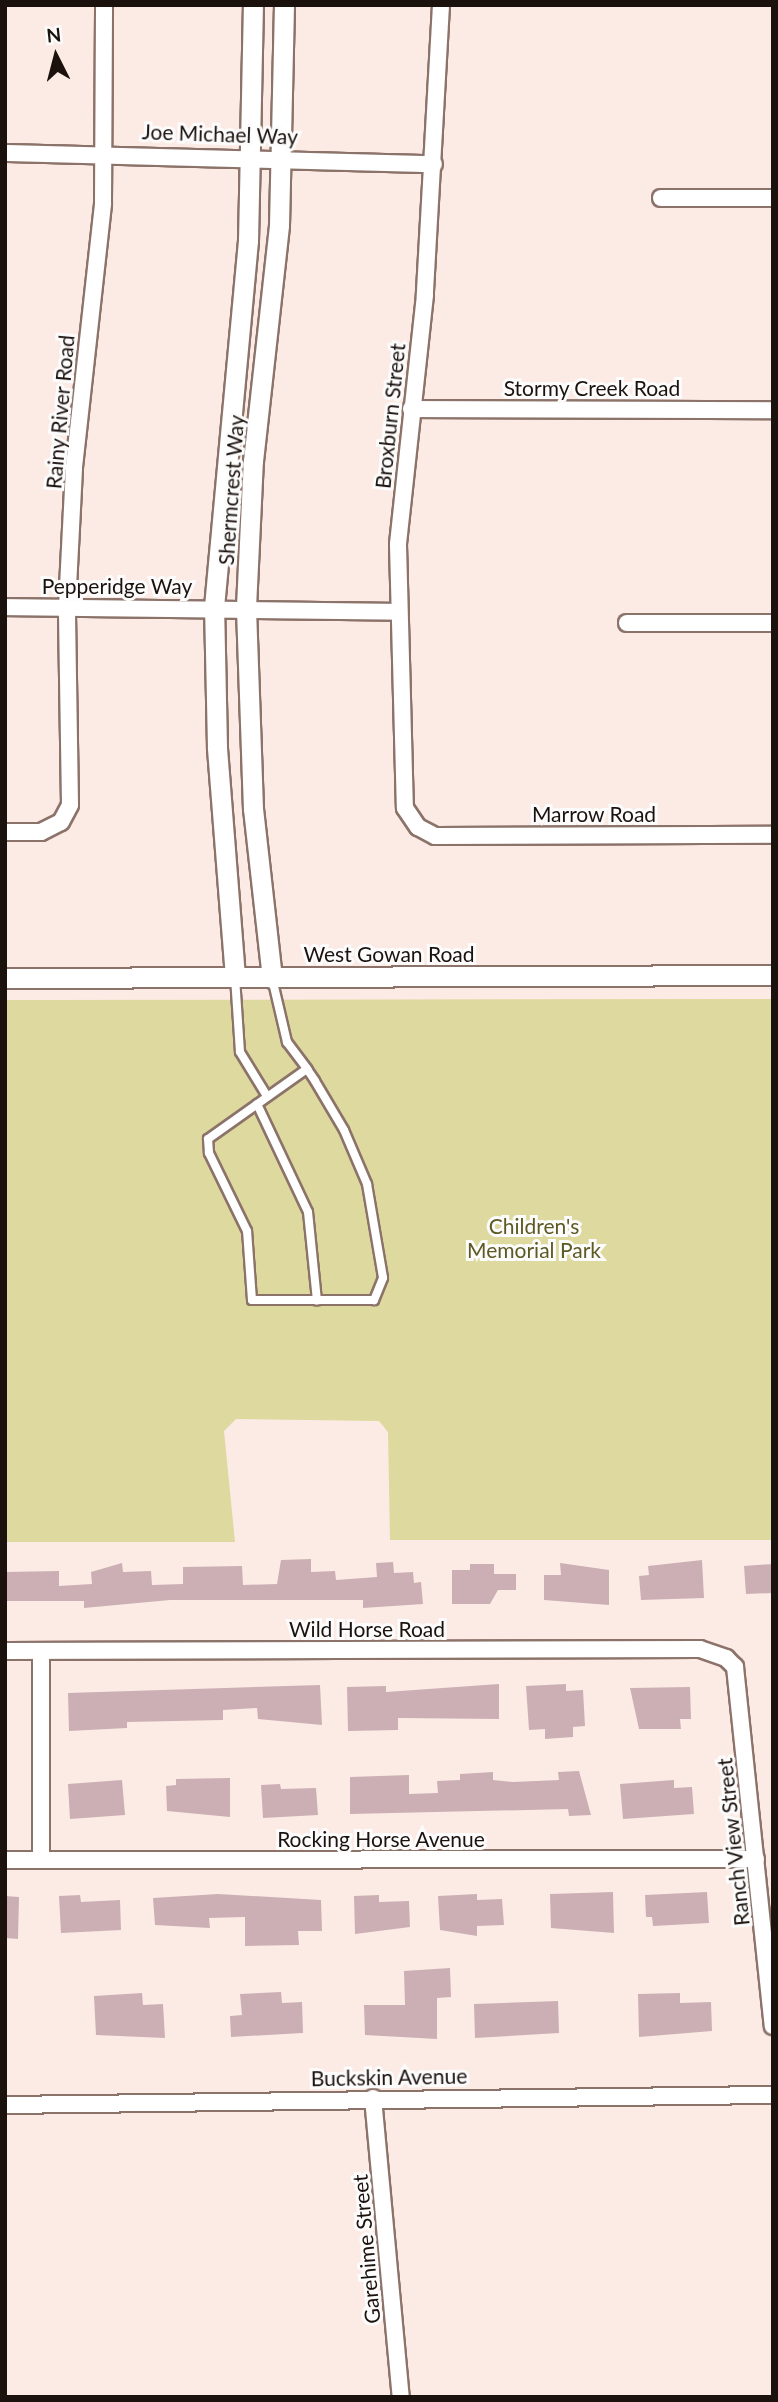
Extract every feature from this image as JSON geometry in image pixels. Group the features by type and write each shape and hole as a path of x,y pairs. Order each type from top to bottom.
{"street":[{"name":"Rainy River Road","path":"5,832 41,832 61,822 70,805 67,607 104,152 104,5"},
{"name":"Shermcrest Way","path":"235,977 215,702 214,607 253,155 253,5"},
{"name":"Shermcrest Way","path":"272,978 253,809 246,607 282,157 284,5"},
{"name":"Broxburn Street","path":"418,827 405,808 396,612 411,409 434,164 441,5"},
{"name":"Joe Michael Way","path":"5,153 253,155 434,164"},
{"path":"661,198 773,198"},
{"name":"Stormy Creek Road","path":"411,409 773,410"},
{"name":"Pepperidge Way","path":"5,607 246,607 396,612"},
{"path":"627,623 773,623"},
{"name":"Marrow Road","path":"418,827 435,836 773,835"},
{"name":"West Gowan Road","path":"5,978 773,975"},
{"name":"Wild Horse Road","path":"5,1651 700,1649 726,1658"},
{"path":"41,1651 41,1860"},
{"name":"Ranch View Street","path":"726,1658 735,1667 773,2026"},
{"name":"Rocking Horse Avenue","path":"5,1860 756,1859"},
{"name":"Buckskin Avenue","path":"5,2105 373,2098 773,2095"},
{"name":"Garehime Street","path":"373,2098 401,2397"}],"lane":[{"path":"235,977 240,1052 267,1096"},
{"path":"272,978 279,1023 307,1069 367,1184 383,1278 374,1300 252,1300 247,1231 209,1153 208,1139 307,1069"},
{"path":"257,1104 308,1212 317,1301"}],"green space":[{"name":"Children's Memorial Park","path":"773,999 773,1540 390,1540 388,1432 379,1421 236,1419 224,1431 235,1542 5,1542 5,1000"}],"building":[{"path":"311,1559 311,1572 335,1571 336,1580 377,1577 376,1563 393,1562 394,1573 413,1572 414,1583 421,1582 423,1604 363,1608 363,1600 170,1600 84,1608 84,1601 5,1601 5,1572 59,1571 59,1586 92,1584 91,1572 122,1563 123,1572 151,1571 152,1585 183,1584 183,1567 242,1566 243,1585 277,1584 281,1560"},
{"path":"702,1560 704,1598 641,1600 639,1576 649,1575 648,1566"},
{"path":"560,1563 609,1570 609,1605 544,1600 544,1575 561,1575"},
{"path":"470,1564 494,1564 494,1574 516,1574 516,1590 498,1590 490,1604 452,1604 452,1570 470,1570"},
{"path":"773,1564 773,1593 746,1594 744,1566"},
{"path":"499,1684 499,1719 398,1718 398,1730 348,1731 347,1687 386,1686 386,1692"},
{"path":"566,1684 566,1691 583,1690 585,1726 573,1727 573,1737 545,1739 545,1729 529,1730 526,1686"},
{"path":"320,1685 322,1725 258,1719 257,1708 223,1710 223,1720 127,1722 127,1728 69,1731 68,1693"},
{"path":"690,1687 691,1719 680,1719 681,1729 639,1729 630,1688"},
{"path":"579,1771 591,1815 569,1816 568,1809 350,1814 350,1777 409,1775 409,1794 438,1793 437,1781 460,1780 460,1774 493,1772 493,1780 513,1782 559,1780 558,1772"},
{"path":"230,1778 230,1817 167,1811 166,1786 176,1785 176,1779"},
{"path":"122,1780 125,1815 70,1819 68,1784"},
{"path":"674,1780 674,1788 692,1787 694,1814 623,1819 620,1784"},
{"path":"280,1784 281,1789 316,1788 318,1815 263,1818 261,1785"},
{"path":"613,1892 614,1933 551,1928 550,1894"},
{"path":"707,1892 709,1923 653,1926 652,1917 646,1917 645,1895"},
{"path":"218,1894 321,1900 322,1931 298,1931 299,1945 245,1946 245,1917 209,1918 210,1928 155,1925 153,1898"},
{"path":"477,1894 477,1900 502,1899 504,1925 477,1926 477,1936 440,1930 438,1896"},
{"path":"80,1895 81,1902 120,1900 121,1930 61,1933 59,1896"},
{"path":"379,1895 379,1902 409,1901 410,1927 355,1934 354,1896"},
{"path":"5,1896 19,1897 18,1939 5,1938"},
{"path":"450,1968 451,1997 437,1998 437,2039 365,2035 364,2005 405,2005 404,1971"},
{"path":"281,1992 282,2003 302,2002 303,2033 231,2037 230,2016 242,2015 240,1994"},
{"path":"142,1993 143,2005 163,2004 165,2038 96,2035 94,1996"},
{"path":"680,1993 680,2003 711,2002 712,2031 639,2037 638,1994"},
{"path":"558,2001 559,2033 475,2038 474,2004"}]}
